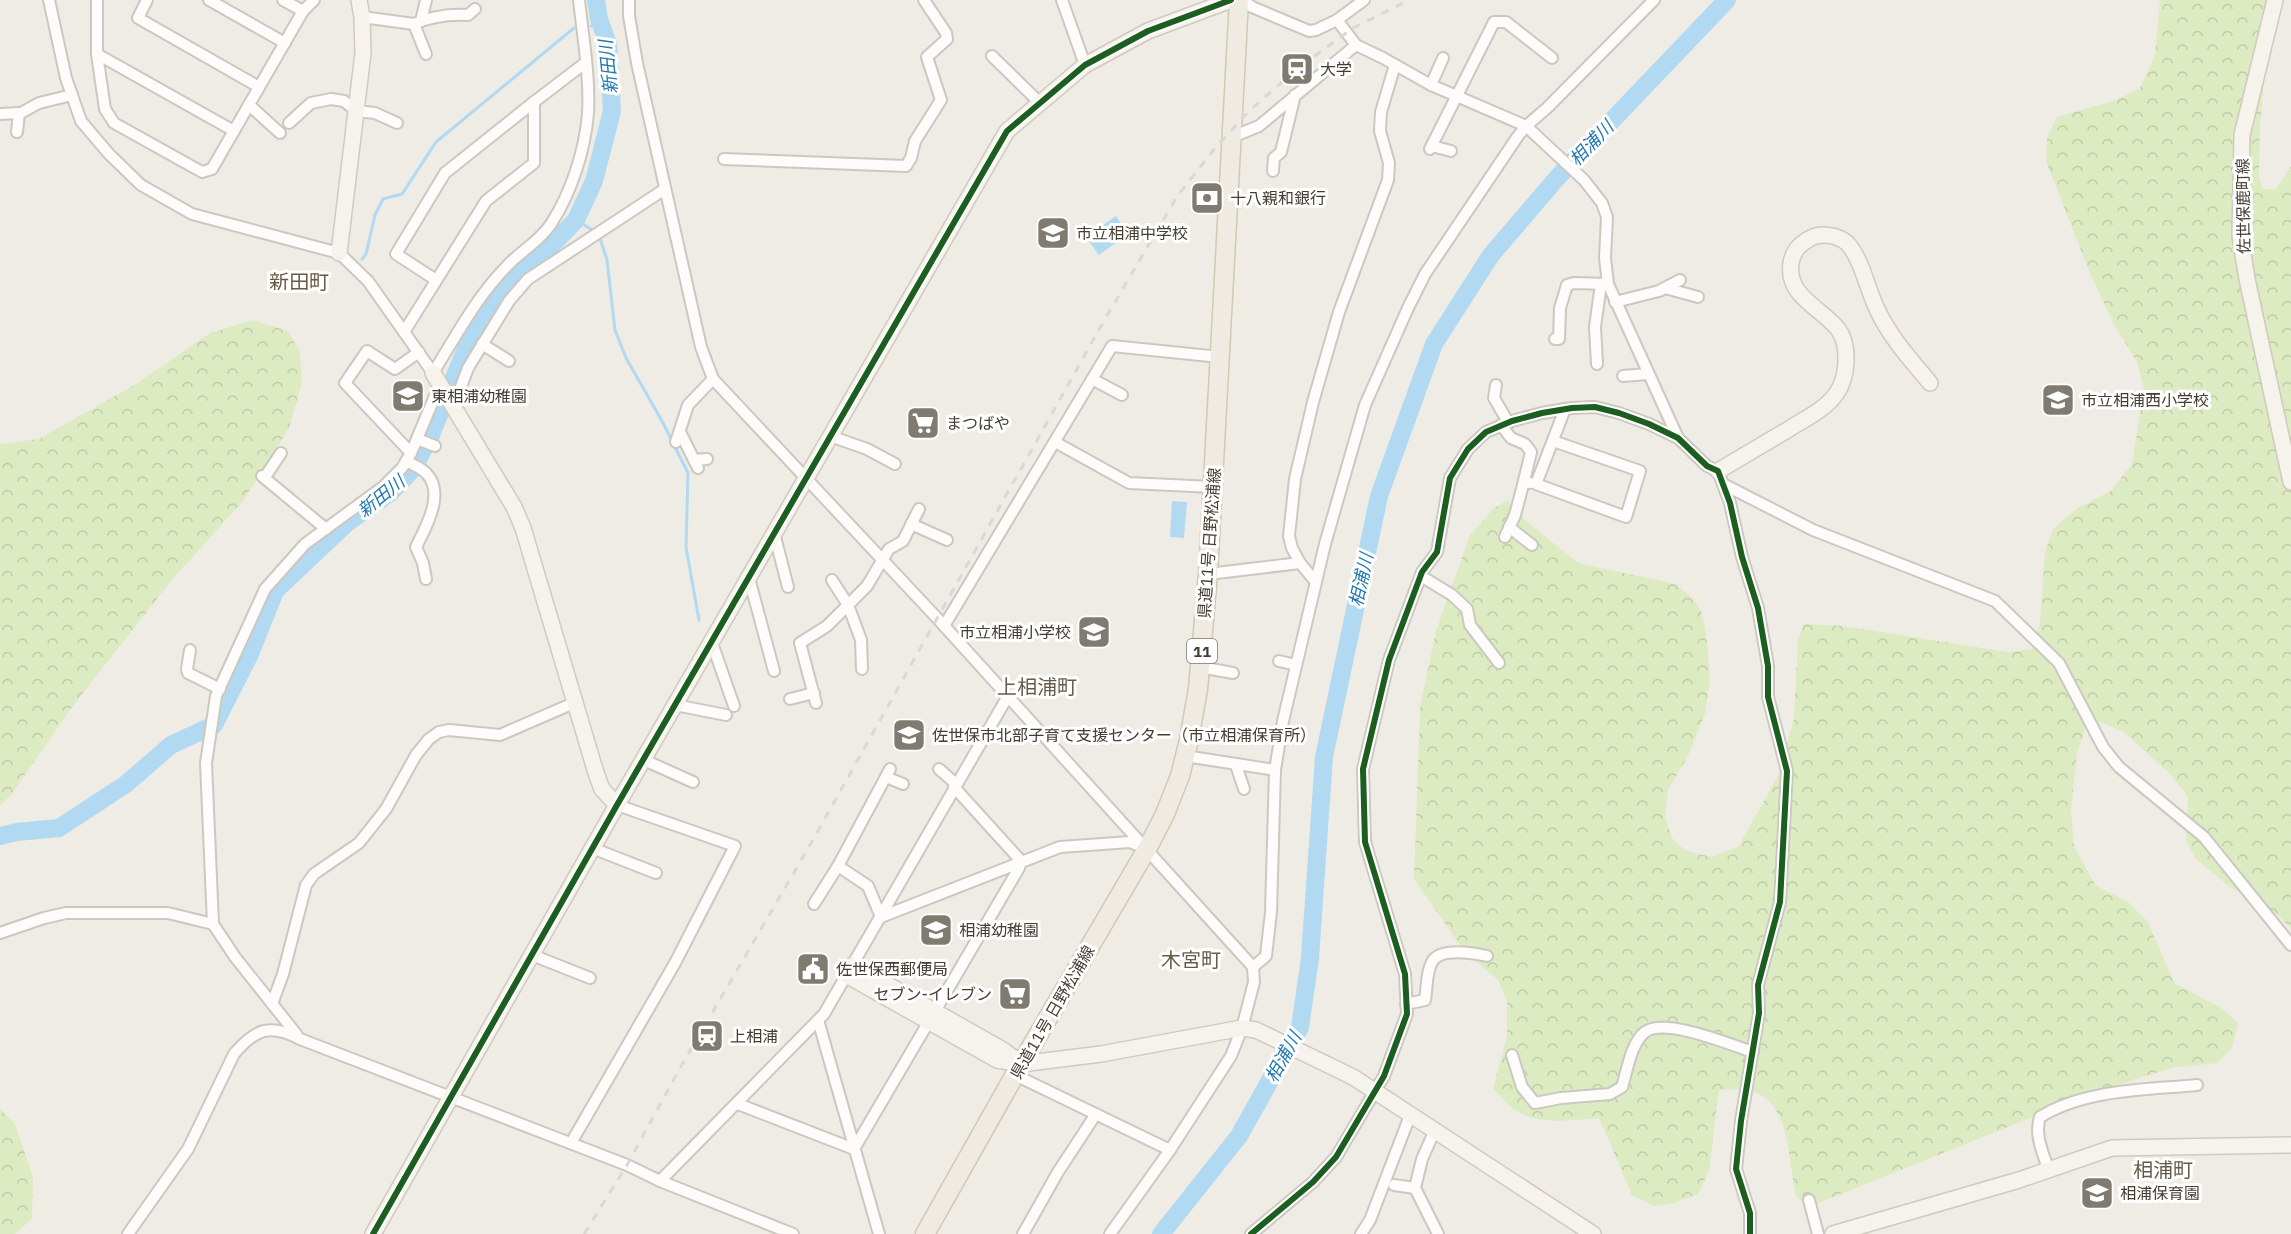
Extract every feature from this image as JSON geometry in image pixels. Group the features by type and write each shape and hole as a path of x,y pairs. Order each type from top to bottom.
{"main road":[{"name":"県道11号 日野松浦線","path":"924,1234 1147,849 1165,814 1180,776 1198,689 1208,574 1241,0"}],"street":[{"path":"49,0 72,95 81,121 109,154 141,185 192,214 339,253 368,281 444,390 514,507 527,539 602,789 617,805 735,846 675,963 571,1143"},
{"path":"97,0 97,54 105,109 114,123 202,172 212,169 303,11 314,0"},
{"path":"147,0 138,18 259,87"},
{"path":"209,0 285,43"},
{"path":"283,0 303,11"},
{"path":"339,253 363,53 359,0"},
{"path":"426,0 418,23 426,54"},
{"path":"300,1040 235,957 213,924 206,763 220,688 265,589 305,544 383,487 408,459 444,390 462,326 509,263 535,244 550,226 566,198 584,142 588,114 579,0"},
{"path":"629,0 629,16 637,63 701,347 712,379 945,626 1253,967 1254,982 1249,1029 1170,1150 1110,1234"},
{"path":"724,159 906,166 911,158 915,141 941,100 927,57 947,39 946,33 924,0"},
{"path":"1062,0 1085,65"},
{"path":"373,1234 592,848 1007,131 1085,65 1148,31 1230,0"},
{"path":"1241,0 1309,32 1337,20 1364,0"},
{"path":"1253,967 1266,956 1272,912 1275,770 1283,721 1316,582 1365,405 1407,308 1448,240 1528,128 1654,0"},
{"name":"佐世保鹿町線","path":"2274,0 2242,135 2240,236 2247,279 2291,482"},
{"path":"362,17 418,23 430,17 475,13"},
{"path":"1337,20 1356,45 1431,85 1528,128 1584,180 1602,203 1607,216 1605,284 1595,327 1597,364"},
{"path":"1451,152 1431,148 1494,22 1506,22 1552,58"},
{"path":"1232,137 1259,126 1356,45"},
{"path":"97,54 234,131"},
{"path":"992,56 1040,103"},
{"path":"1431,85 1443,58"},
{"path":"436,280 396,254 445,173 585,63"},
{"path":"1316,582 1300,563 1289,536 1295,479 1312,402 1339,312 1388,180 1389,163 1380,131 1381,112 1395,65"},
{"path":"0,114 19,113 39,104 72,95"},
{"path":"1273,171 1274,158 1281,152 1295,95"},
{"path":"290,123 310,104 331,99 344,101 356,111 375,113 397,123"},
{"path":"404,332 486,201 534,163 534,102"},
{"path":"249,105 280,133"},
{"path":"17,132 19,113"},
{"path":"444,390 468,368 509,301 528,279 665,189"},
{"path":"1721,477 1818,411 1836,394 1844,375 1846,349 1839,331 1795,290 1789,273 1792,254 1812,237 1826,234 1845,242 1853,251 1885,324 1930,383"},
{"path":"1615,302 1665,288 1680,280"},
{"path":"1555,339 1559,339 1560,308 1567,285 1574,283 1605,284"},
{"path":"1605,284 1678,438"},
{"path":"1665,288 1698,297"},
{"path":"482,344 509,361"},
{"path":"945,626 1112,346 1220,357"},
{"path":"419,352 395,369 367,351 345,383 408,459 427,472 434,484 434,500 429,519 416,547 426,579"},
{"path":"1623,375 1648,374"},
{"path":"707,459 696,464 678,437 688,405 712,379"},
{"path":"1092,379 1122,395"},
{"path":"1496,385 1490,400 1511,438 1525,444 1531,452 1515,515 1507,532 1532,545"},
{"path":"1251,1234 1313,1182 1336,1157 1384,1076 1407,1014 1405,974 1365,842 1363,769 1389,660 1421,576 1437,552 1449,478 1468,449 1486,432 1505,424 1565,409 1595,407 1619,413 1678,438 1721,477 1813,530 1995,601 2059,663 2103,747 2119,767 2204,837 2291,945"},
{"path":"1536,484 1565,409"},
{"path":"830,436 867,449 895,464"},
{"path":"417,439 435,446"},
{"path":"1524,481 1626,517 1640,471 1552,441"},
{"path":"1055,442 1129,483 1213,487"},
{"path":"281,453 264,476 326,529"},
{"path":"1721,477 1758,608 1768,666 1768,697 1787,771 1780,902 1758,985 1759,1013 1741,1121 1736,1169 1750,1213 1750,1234"},
{"path":"790,699 815,698 800,643 827,626 867,586 889,549 903,542 919,510"},
{"path":"911,524 947,540"},
{"path":"774,533 788,586"},
{"path":"1208,574 1300,563"},
{"path":"1421,576 1452,595 1467,609 1470,625 1499,663"},
{"path":"749,578 774,671"},
{"path":"832,580 848,605 861,640 859,667"},
{"path":"675,705 730,710 712,643"},
{"path":"190,650 188,673 220,688"},
{"path":"1279,662 1296,665"},
{"path":"1200,667 1233,674"},
{"path":"660,1181 824,1014 1008,696"},
{"path":"272,1004 283,974 306,885 314,874 359,843 386,809 416,755 429,739 439,732 449,730 500,735 576,702"},
{"path":"1185,756 1275,770"},
{"path":"644,760 693,782"},
{"path":"1236,765 1244,789"},
{"path":"939,769 1021,861"},
{"path":"814,904 838,866 888,773 903,784"},
{"path":"881,917 1060,847 1130,842 1147,849"},
{"path":"592,848 656,873"},
{"path":"854,1149 933,1017 1021,861"},
{"path":"838,866 868,885 881,917"},
{"path":"0,933 66,913 168,913 213,924"},
{"path":"1406,1004 1425,1000 1431,963 1436,957 1461,951 1487,956"},
{"path":"532,955 590,978"},
{"path":"850,970 933,1017 998,1060 1096,1114 1170,1150"},
{"path":"818,1020 879,1234"},
{"path":"1512,1055 1522,1087 1535,1103 1561,1098 1610,1094 1622,1087 1638,1041 1647,1031 1661,1028 1680,1029 1753,1052"},
{"path":"1018,1070 1249,1029 1353,1077 1375,1090 1588,1233"},
{"path":"128,1234 188,1149 234,1054 245,1041 259,1031 286,1032 300,1040 627,1165 660,1181 793,1234"},
{"path":"2048,1169 2037,1126 2040,1117 2054,1108 2084,1099 2128,1091 2197,1085"},
{"path":"738,1104 854,1149"},
{"path":"1361,1234 1370,1220 1411,1113"},
{"path":"1023,1234 1058,1172 1096,1114"},
{"path":"1435,1130 1422,1159 1415,1188 1438,1234"},
{"path":"1833,1234 2019,1180 2112,1148 2291,1145"},
{"path":"1394,1185 1415,1188"},
{"path":"1809,1200 1818,1234"}],"green space":[{"path":"2160,0 2270,0 2260,128 2259,176 2263,189 2276,189 2291,166 2291,929 2277,914 2230,887 2196,859 2186,841 2188,796 2170,774 2124,732 2101,722 2085,729 2077,753 2071,811 2074,847 2096,886 2127,901 2148,922 2174,983 2221,1008 2238,1023 2232,1048 2217,1063 2172,1068 2132,1080 2048,1111 1811,1206 1797,1198 1786,1137 1775,1108 1765,1098 1752,1091 1719,1090 1709,1171 1698,1194 1674,1203 1654,1206 1632,1195 1599,1118 1558,1121 1537,1119 1515,1110 1493,1089 1507,1036 1507,1002 1498,980 1465,952 1414,879 1420,708 1436,631 1470,535 1493,509 1507,500 1525,520 1578,563 1676,584 1695,601 1701,611 1706,632 1710,679 1705,714 1688,756 1668,790 1665,817 1672,838 1686,851 1712,857 1738,847 1778,776 1794,718 1798,640 1804,624 1843,626 2008,652 2032,649 2040,624 2045,552 2053,529 2076,509 2111,491 2132,464 2144,389 2137,362 2115,326 2091,276 2046,161 2047,138 2057,117 2116,100 2140,88 2155,55"},
{"path":"253,320 288,331 300,352 302,383 289,428 243,501 171,581 75,703 11,795 0,805 0,444 39,439 136,384 210,333"},
{"path":"0,1109 15,1124 33,1177 32,1219 15,1234 0,1234"}],"water":[{"path":"1116,216 1128,234 1099,255 1086,237"},
{"path":"1172,501 1187,502 1184,538 1170,537"}],"waterway":[{"name":"新田川","path":"0,836 59,828 126,784 171,745 214,725 250,654 275,591 348,522 391,492 413,469 431,435 469,341 511,279 544,253 576,220 594,181 612,111 608,44 599,19 596,0"},
{"name":"相浦川","path":"1161,1234 1239,1136 1300,1027 1310,958 1324,757 1379,496 1434,344 1491,255 1557,178 1727,0"},
{"path":"591,26 601,24"},
{"path":"362,259 366,254 375,215 383,199 402,194 436,142 574,28"},
{"path":"576,220 594,231"},
{"path":"599,235 607,260 615,330 626,358 688,473 686,547 699,620"}],"railway":[{"path":"584,1234 627,1165 680,1068 810,845 1105,319 1178,195 1216,147 1249,111 1297,69 1353,28 1409,0"}],"cycle path":[{"path":"373,1234 617,805 1007,131 1085,65 1148,31 1231,0"},
{"path":"1251,1234 1313,1182 1336,1157 1384,1076 1407,1014 1405,974 1365,842 1363,769 1389,660 1422,572 1437,552 1450,478 1468,449 1486,432 1512,421 1542,413 1595,407 1649,424 1678,438 1707,466 1718,471 1730,503 1742,557 1758,608 1768,666 1768,697 1787,771 1780,902 1758,985 1759,1013 1741,1121 1736,1169 1750,1213 1750,1234"}],"place":[{"name":"大学","path":"1297,69"},
{"name":"十八親和銀行","path":"1207,198"},
{"name":"市立相浦中学校","path":"1053,233"},
{"name":"東相浦幼稚園","path":"408,396"},
{"name":"市立相浦西小学校","path":"2058,400"},
{"name":"まつばや","path":"923,423"},
{"name":"市立相浦小学校","path":"1094,632"},
{"name":"佐世保市北部子育て支援センター（市立相浦保育所）","path":"909,735"},
{"name":"相浦幼稚園","path":"936,930"},
{"name":"佐世保西郵便局","path":"813,969"},
{"name":"セブン-イレブン","path":"1015,994"},
{"name":"上相浦","path":"707,1036"},
{"name":"相浦保育園","path":"2097,1193"}],"district":[{"name":"新田町","path":"299,281"},
{"name":"上相浦町","path":"1037,686"},
{"name":"木宮町","path":"1191,959"},
{"name":"相浦町","path":"2163,1169"}]}
